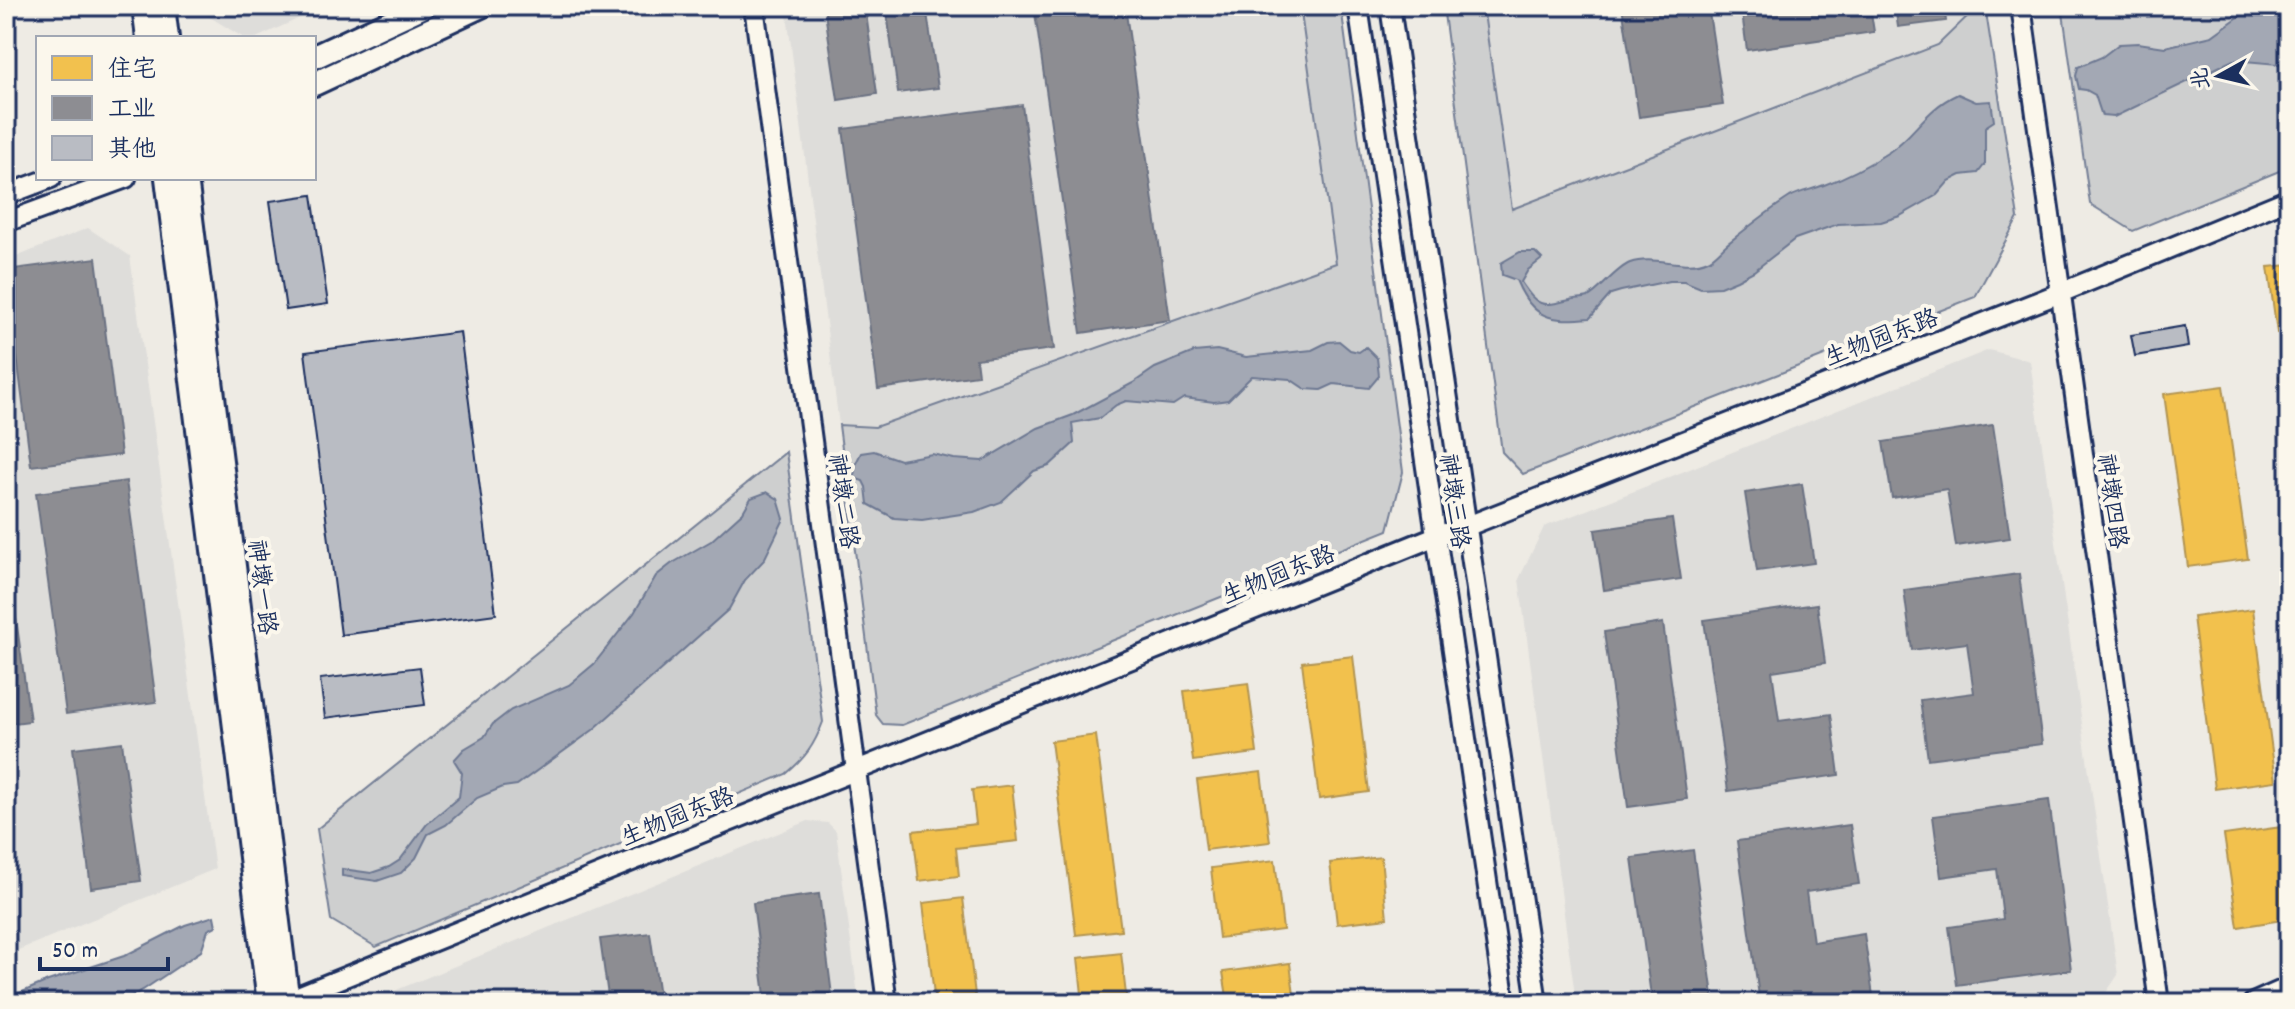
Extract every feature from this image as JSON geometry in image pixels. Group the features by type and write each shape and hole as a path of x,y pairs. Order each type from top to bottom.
{"main road":[{"path":"144,6 148,36"},
{"path":"163,6 167,36"},
{"path":"316,56 424,6"},
{"path":"316,83 481,6"},
{"name":"神墩一路","path":"167,180 282,1002"},
{"name":"神墩一路","path":"186,180 282,1002"}],"street":[{"name":"神墩二路","path":"754,6 887,1003"},
{"name":"神墩三路","path":"1358,6 1505,1003"},
{"name":"神墩三路","path":"1390,6 1537,1003"},
{"name":"神墩四路","path":"2021,6 2159,1003"},
{"path":"6,195 46,180"},
{"path":"6,222 121,180"},
{"name":"生物园东路","path":"282,1002 1436,536 2060,293 2289,199"},
{"path":"2253,1003 2289,987"}],"shaded area":[{"path":"204,6 326,6 260,36 241,36 205,14"},
{"path":"786,6 1300,6 1336,263 875,427 839,425"},
{"path":"1300,6 1341,6 1403,472 1388,530 902,725 883,724 876,715 839,425 875,427 1336,263"},
{"path":"1443,6 1483,6 1512,209 1938,45 1978,6 1985,6 2018,218 1975,297 1523,474 1502,452"},
{"path":"1483,6 1978,6 1939,45 1511,209"},
{"path":"2083,6 2289,6 2289,167 2133,231 2090,204 2063,13"},
{"path":"2258,6 2289,6 2289,65 2233,60 2114,117 2102,116 2095,95 2079,89 2076,76 2078,67 2102,57 2119,44 2165,47 2212,36"},
{"path":"1958,94 1976,102 1991,101 1994,121 1985,127 1985,164 1978,173 1961,175 1949,181 1937,195 1900,216 1881,222 1838,224 1795,239 1754,271 1720,287 1701,288 1684,281 1669,281 1611,294 1590,318 1564,319 1544,315 1529,303 1516,280 1502,275 1501,263 1520,252 1535,252 1542,259 1528,270 1521,282 1536,301 1552,304 1588,297 1630,263 1650,260 1690,264 1708,260 1790,197 1841,178 1889,152 1937,107"},
{"path":"88,228 130,256 215,869 6,955 6,261"},
{"path":"1339,341 1350,350 1359,352 1366,347 1377,358 1379,376 1369,388 1334,384 1321,390 1305,389 1290,379 1252,376 1228,400 1214,402 1184,398 1173,405 1126,401 1100,418 1072,423 1074,443 1049,466 1034,471 1001,502 974,512 922,520 894,518 868,504 863,481 854,478 855,465 861,453 874,451 900,460 932,454 982,461 1038,428 1073,415 1155,368 1194,352 1217,350 1246,357 1312,350 1328,342"},
{"path":"1989,350 2030,361 2118,975 2099,1003 1576,1003 1519,579 1544,527"},
{"path":"786,452 823,722 812,745 799,762 786,774 376,947 331,920 317,829"},
{"path":"767,492 778,499 784,519 764,560 745,580 729,609 593,730 517,785 503,787 477,798 446,825 428,834 416,858 401,873 377,881 342,876 342,869 371,873 400,860 427,824 459,797 462,773 454,760 464,749 484,737 493,724 511,710 569,685 594,664 634,613 656,576 711,541 743,512 751,498"},
{"path":"808,821 828,823 836,831 859,1003 374,1003 377,998"},
{"path":"214,916 216,926 208,930 201,951 124,1000 108,1003 6,1003 6,999 48,981 124,956 185,925"}],"building: 住宅":[{"path":"2289,265 2289,332 2277,333 2268,267"},
{"path":"2289,374 2289,445 2279,376"},
{"path":"2223,386 2248,559 2188,567 2164,394"},
{"path":"2253,609 2276,781 2215,789 2193,617"},
{"path":"1353,656 1369,792 1319,799 1302,662"},
{"path":"1248,683 1257,753 1193,761 1184,691"},
{"path":"1096,735 1121,930 1076,935 1051,741"},
{"path":"1261,772 1270,842 1206,850 1197,780"},
{"path":"1012,785 1018,841 956,848 959,876 919,881 913,831 976,824 972,790"},
{"path":"2289,826 2289,919 2238,927 2224,835"},
{"path":"1381,857 1387,918 1337,924 1330,863"},
{"path":"1275,860 1283,930 1219,938 1211,868"},
{"path":"963,898 976,1003 935,1003 923,903"},
{"path":"1121,953 1127,1003 1083,1003 1078,958"},
{"path":"1290,963 1295,1003 1228,1003 1223,972"}],"building: 工业":[{"path":"824,6 865,6 877,94 838,100"},
{"path":"886,6 926,6 938,88 898,93"},
{"path":"1034,6 1125,6 1170,320 1081,333"},
{"path":"1622,6 1708,6 1723,105 1639,117"},
{"path":"1741,6 1870,6 1874,32 1747,50"},
{"path":"1895,6 1944,6 1946,21 1898,27"},
{"path":"1022,105 1054,349 976,359 978,375 878,389 843,129"},
{"path":"96,258 121,455 31,466 6,270"},
{"path":"1993,425 2010,538 1956,546 1947,489 1892,498 1883,442"},
{"path":"126,481 156,702 66,714 36,493"},
{"path":"1802,484 1814,563 1757,571 1745,493"},
{"path":"1672,519 1681,579 1604,590 1595,530"},
{"path":"6,545 30,721 6,724"},
{"path":"2019,574 2042,744 1928,759 1920,700 1974,693 1967,643 1912,650 1904,590"},
{"path":"1817,604 1825,663 1772,671 1779,721 1831,714 1839,775 1728,791 1704,620"},
{"path":"1663,623 1687,799 1628,807 1604,632"},
{"path":"122,742 141,881 91,888 73,748"},
{"path":"2049,800 2071,970 1957,985 1949,927 2003,919 1997,869 1941,877 1933,816"},
{"path":"1850,825 1859,884 1806,892 1813,942 1864,934 1873,996 1823,1003 1760,1003 1737,841"},
{"path":"1693,850 1714,1003 1652,1003 1632,858"},
{"path":"819,894 833,1003 766,1003 753,903"},
{"path":"650,933 660,1003 609,1003 600,939"}],"building: 其他":[{"path":"312,195 328,304 286,310 270,201"},
{"path":"2185,326 2188,347 2135,356 2131,335"},
{"path":"460,332 496,614 341,635 305,352"},
{"path":"420,667 425,705 325,718 320,679"}]}
